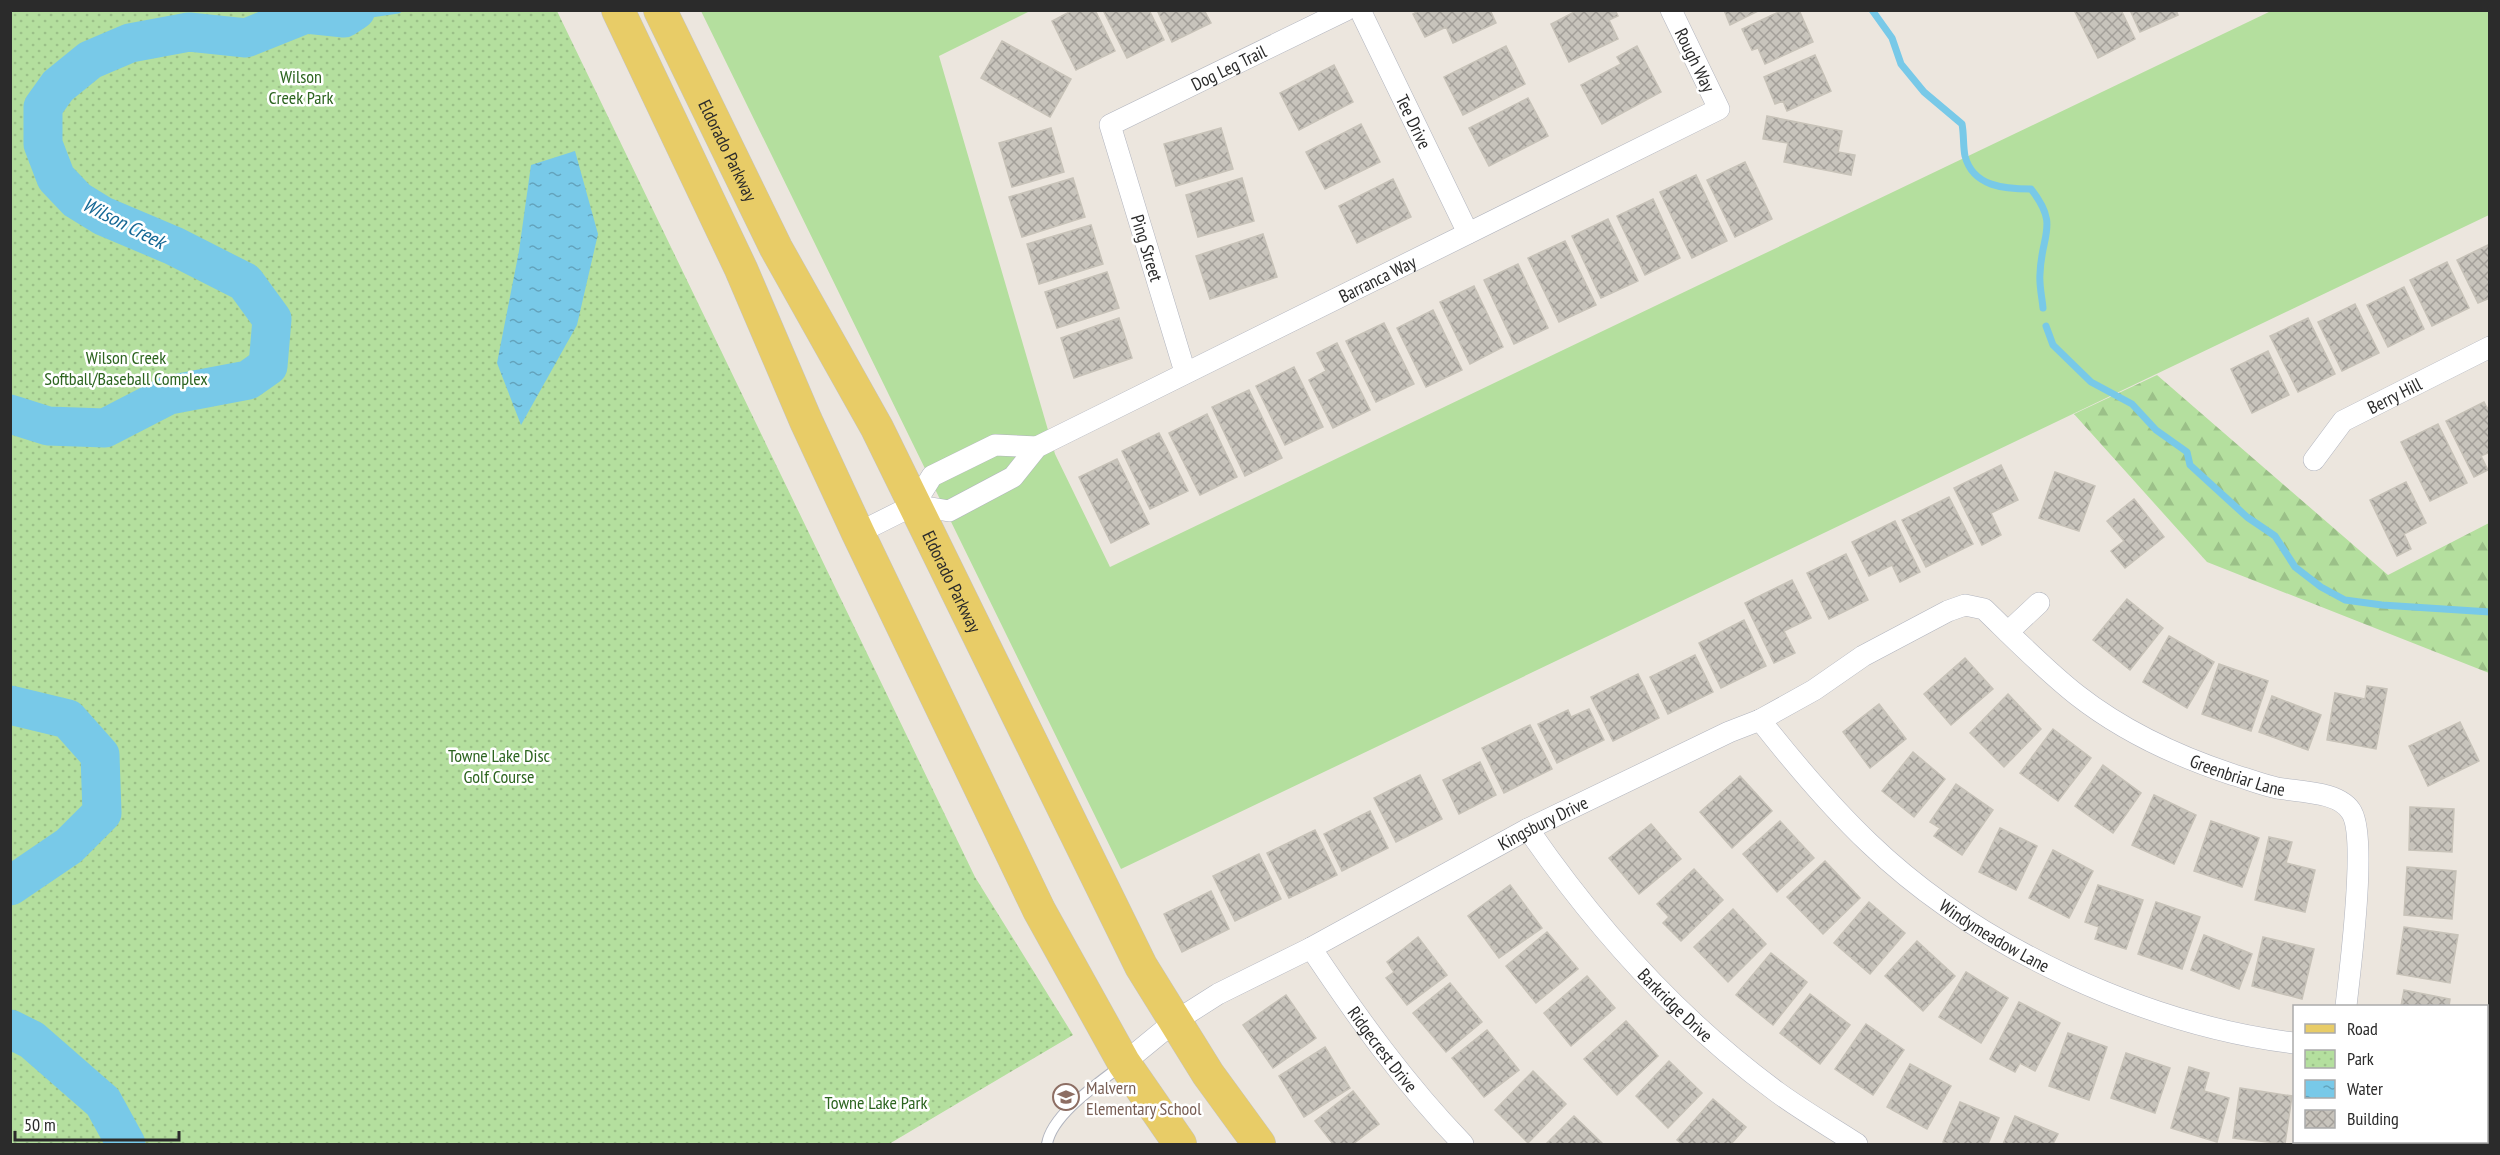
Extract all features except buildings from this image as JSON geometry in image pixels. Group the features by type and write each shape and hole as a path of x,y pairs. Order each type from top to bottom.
{"main road":[{"path":"618,10 715,211 858,533 1039,910 1124,1063 1180,1144"},
{"name":"Eldorado Parkway","path":"660,10 781,258 852,379 1104,897 1174,1022 1259,1144"}],"street":[{"name":"Dog Leg Trail","path":"1110,124 1346,10"},
{"name":"Tee Drive","path":"1360,10 1468,233"},
{"name":"Rough Way","path":"1671,10 1719,109"},
{"name":"Barranca Way","path":"1037,447 995,445 932,476 914,505 949,511 1012,477 1037,447 1719,109"},
{"name":"Ping Street","path":"1110,124 1185,372"},
{"name":"Berry Hill","path":"2314,460 2343,421 2490,347"},
{"path":"858,533 914,505"},
{"path":"2007,632 2039,603"},
{"name":"Kingsbury Drive","path":"1124,1063 1174,1022 1218,994 1311,948 1528,829 1729,732 1760,720 1814,690 1872,651 1948,611 1965,605 1975,605"},
{"name":"Greenbriar Lane","path":"1975,605 1984,609 2078,696 2136,734 2199,764 2275,788 2331,797 2348,806 2354,815 2357,844 2356,893 2346,1005"},
{"name":"Windymeadow Lane","path":"1760,720 1808,780 1870,844 1940,901 2015,949 2096,989 2180,1019 2267,1040 2293,1043"},
{"name":"Barkridge Drive","path":"1528,829 1559,874 1623,951 1700,1029 1777,1092 1857,1144"},
{"name":"Ridgecrest Drive","path":"1311,948 1369,1034 1424,1104 1463,1144"}],"lane":[{"path":"1047,1144 1055,1124 1087,1093 1124,1063"}],"green space":[{"name":"Towne Lake Disc Golf Course","path":"10,11 557,11 975,877 1073,1035 889,1144 11,1144"},
{"path":"701,11 1030,11 939,56 1055,454 1110,567 2271,11 2489,11 2489,215 1121,869"},
{"path":"2157,375 2388,575 2489,523 2489,673 2207,562 2074,414"}],"water":[{"path":"575,151 598,234 577,325 521,425 497,363 519,251 531,165"}],"waterway":[{"name":"Wilson Creek","path":"10,414 48,426 105,428 169,395 248,380 268,366 272,319 245,282 174,246 103,216 77,200 56,178 43,144 43,107 58,86 90,60 130,43 189,32 246,38 306,14 344,18 356,10"},
{"path":"344,18 398,10"},
{"path":"1872,10 1892,38 1901,64 1924,92 1962,124 1965,156 1975,174 2001,187 2031,189 2040,202 2047,222 2040,278 2043,308"},
{"path":"2046,326 2053,345 2091,382 2132,404 2156,430 2187,452 2190,465 2247,517 2275,536 2295,567 2321,587 2345,600 2382,605 2490,612"},
{"name":"Wilson Creek","path":"10,705 68,719 100,755 102,813 69,846 10,886"},
{"name":"Wilson Creek","path":"10,1029 32,1040 103,1102 126,1144"}],"place":[{"name":"Malvern Elementary School","path":"1066,1097"}],"park label":[{"name":"Wilson Creek Park","path":"301,86"},
{"name":"Wilson Creek Softball/Baseball Complex","path":"126,367"},
{"name":"Towne Lake Park","path":"876,1102"}]}
